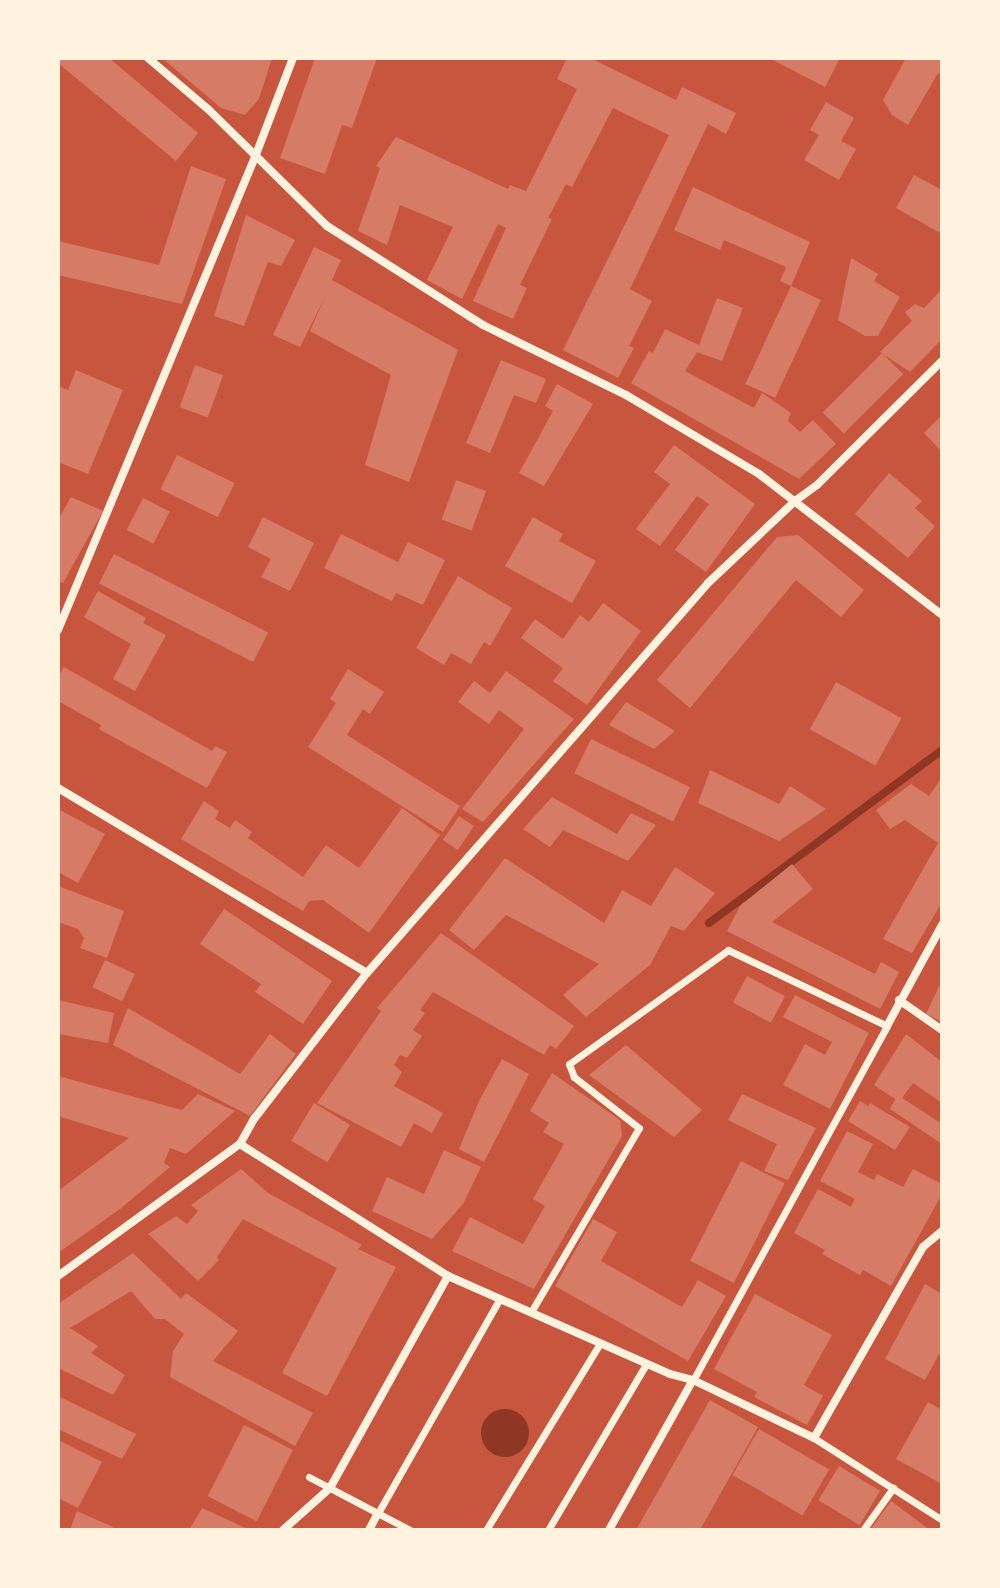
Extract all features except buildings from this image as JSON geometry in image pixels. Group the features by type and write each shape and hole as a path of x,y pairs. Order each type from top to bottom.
{"street":[{"path":"148,58 208,109 327,226 483,325 626,395 759,474 942,615"},
{"path":"58,630 255,157 293,58"},
{"path":"58,1276 240,1144 254,1119 367,973 708,583 795,501 817,485 942,361"},
{"path":"58,788 367,973"},
{"path":"609,1530 942,925"},
{"path":"531,1312 639,1128 574,1077 569,1064 728,950 887,1026"},
{"path":"899,1000 942,1030"},
{"path":"240,1144 448,1276 646,1364 693,1380 814,1438 942,1520"},
{"path":"814,1438 923,1247 942,1231"},
{"path":"283,1530 330,1488 448,1276"},
{"path":"369,1530 500,1298"},
{"path":"486,1530 600,1343"},
{"path":"548,1530 646,1364"},
{"path":"309,1477 410,1530"},
{"path":"863,1530 893,1488"}],"shaded area":[{"path":"505,1409 514,1410 522,1416 528,1424 528,1442 522,1450 514,1456 505,1457 496,1456 488,1450 482,1442 481,1433 482,1424 488,1416 496,1410"}],"waterway":[{"path":"709,923 942,750"}]}
